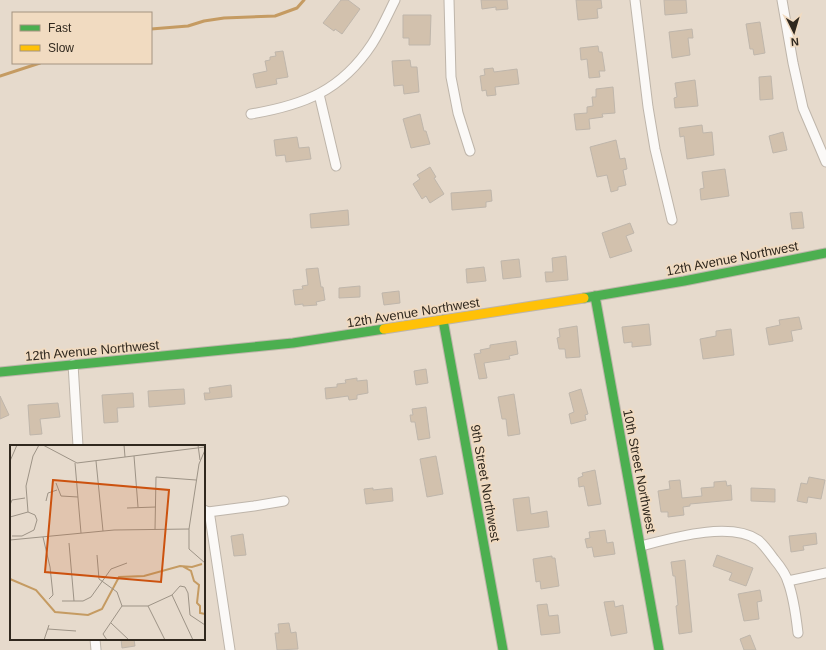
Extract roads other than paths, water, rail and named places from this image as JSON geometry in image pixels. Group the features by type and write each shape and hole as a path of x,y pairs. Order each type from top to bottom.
{"main road":[{"name":"12th Avenue Northwest","path":"0,372 293,343 684,281 826,253"},
{"name":"10th Street Northwest","path":"595,296 659,650"},
{"name":"9th Street Northwest","path":"443,320 503,650"}],"street":[{"path":"251,114 289,106 326,91 358,62 375,39 395,0"},
{"path":"449,0 451,77 458,113 470,150"},
{"path":"635,0 648,107 655,149 672,220"},
{"path":"782,0 793,64 803,108 826,162"},
{"path":"319,94 336,166"},
{"path":"73,364 78,445"},
{"path":"230,650 210,517 206,511 284,501"},
{"path":"641,546 668,539 709,532 728,531 746,534 758,540 765,547 788,581 798,633"},
{"path":"788,581 826,573"},
{"path":"95,640 96,650"}],"waterway":[{"path":"152,29 188,26 204,21 224,18 275,16 297,8 304,0"},
{"path":"0,76 37,64"}]}
